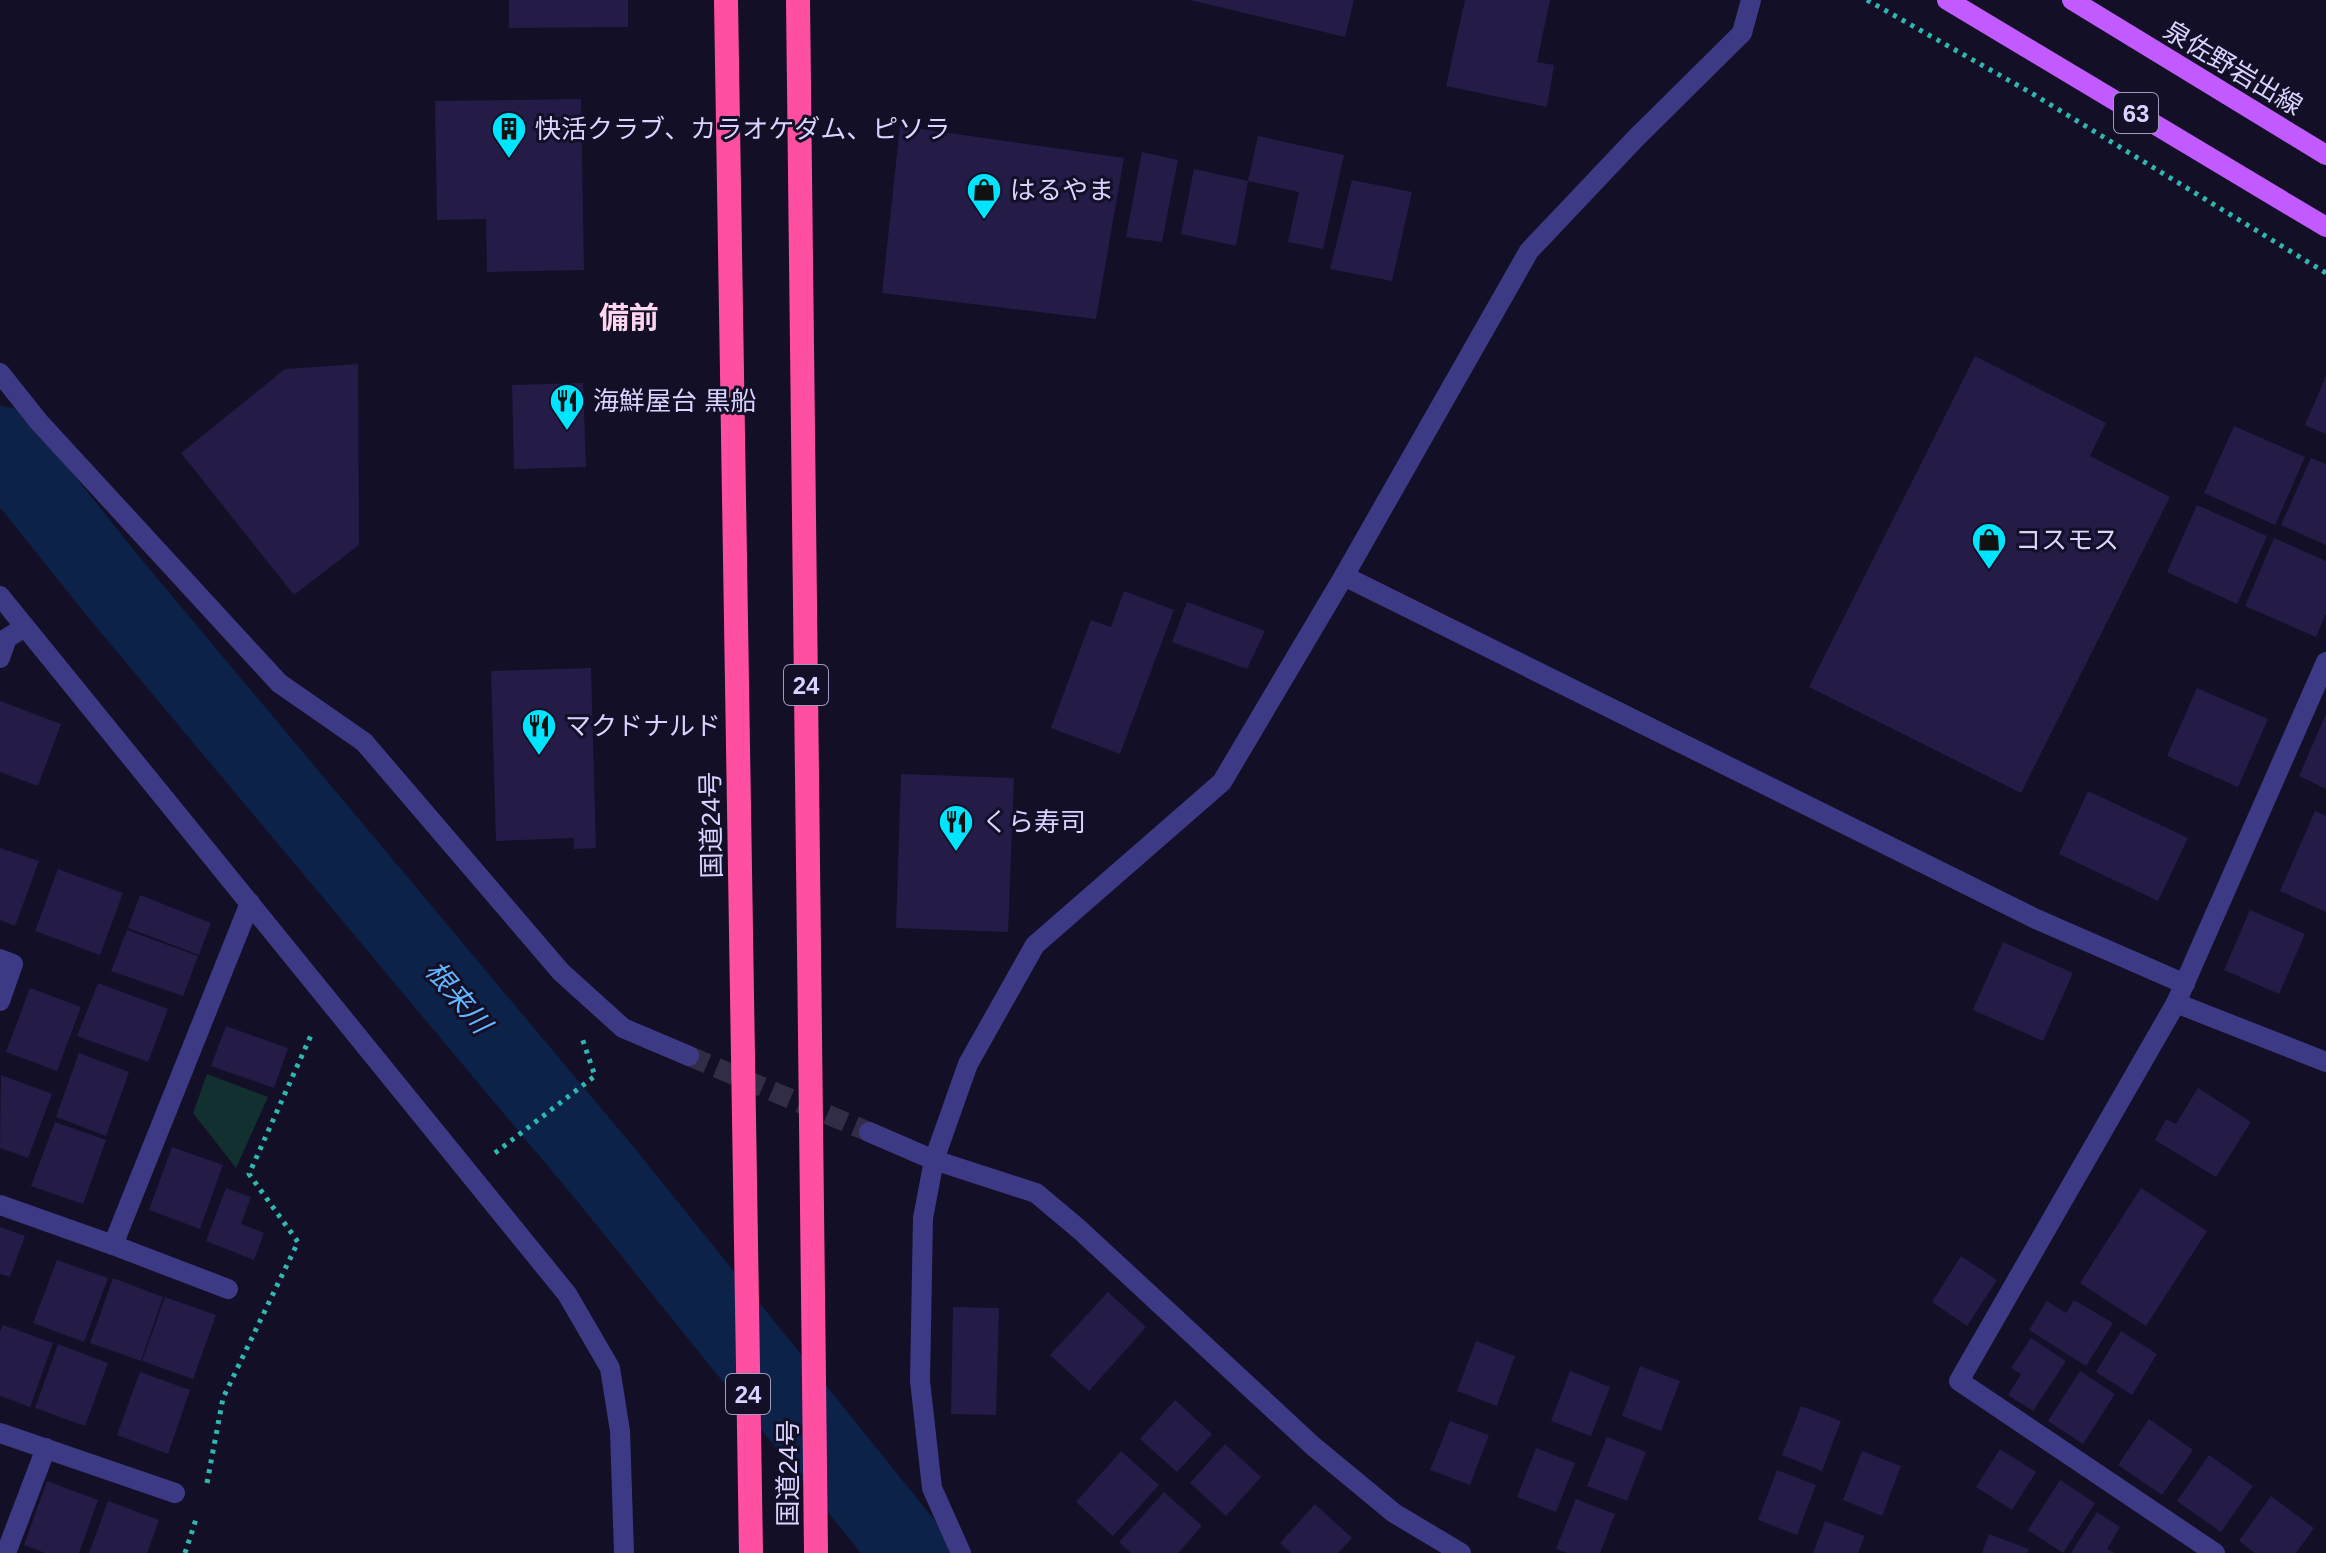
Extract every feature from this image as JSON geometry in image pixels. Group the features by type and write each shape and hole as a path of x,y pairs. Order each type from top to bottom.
{"highway":[{"name":"国道24号","path":"726,0 751,1553"},
{"name":"国道24号","path":"798,0 816,1553"}],"main road":[{"name":"63","path":"1947,0 2326,227"},
{"name":"泉佐野岩出線","path":"2072,0 2326,155"}],"street":[{"path":"961,1553 932,1488 920,1381 923,1218 934,1160 968,1064 1035,945 1222,782 1344,576 1529,251 1635,139 1742,33 1751,0"},
{"path":"0,373 39,422 279,683 364,742 561,972 623,1028 689,1056"},
{"path":"1344,576 2036,919 2185,984"},
{"path":"0,596 567,1294 610,1368 620,1431 624,1553"},
{"path":"0,658 7,638 25,627"},
{"path":"2215,1553 1959,1381 2176,1003 2326,662"},
{"path":"113,1245 250,903"},
{"path":"0,959 13,964 0,1001"},
{"path":"2176,1003 2326,1062"},
{"path":"869,1132 934,1160 1036,1193 1313,1446 1394,1513 1461,1553"},
{"path":"0,1205 228,1289"},
{"path":"0,1433 175,1493"},
{"path":"6,1553 46,1448"}],"path":[{"path":"1867,0 2059,110 2326,273"},
{"path":"470,1174 581,1085"}],"green space":[{"path":"207,1074 268,1097 236,1168 193,1113"}],"building":[{"path":"509,0 628,0 628,27 509,28"},
{"path":"1190,0 1354,0 1345,37"},
{"path":"1465,0 1550,0 1537,62 1554,65 1547,107 1446,86"},
{"name":"快活クラブ、カラオケダム、ピソラ","path":"581,99 584,270 487,272 486,219 437,220 435,101"},
{"path":"900,126 1124,158 1096,319 882,293"},
{"path":"1258,136 1344,155 1323,249 1288,242 1299,192 1248,181"},
{"path":"1142,152 1178,160 1162,242 1126,237"},
{"path":"1194,169 1248,181 1236,246 1181,234"},
{"path":"1352,180 1412,192 1392,281 1330,269"},
{"path":"1975,356 2106,423 2090,456 2170,497 2021,793 1809,687"},
{"path":"358,364 359,545 294,595 181,453 285,369"},
{"path":"2326,376 2326,434 2305,425"},
{"path":"583,383 586,467 514,469 512,385"},
{"path":"2234,426 2305,457 2275,525 2204,493"},
{"path":"2311,458 2326,464 2326,545 2281,525"},
{"path":"2197,505 2267,536 2237,604 2167,572"},
{"path":"2274,538 2326,561 2326,614 2316,637 2245,606"},
{"path":"1124,591 1174,610 1120,754 1051,728 1091,620 1111,627"},
{"path":"1187,602 1265,631 1247,669 1172,642"},
{"path":"591,668 596,848 574,849 574,838 496,841 491,671"},
{"path":"2197,688 2268,719 2238,787 2167,756"},
{"path":"0,701 61,724 38,786 0,772"},
{"path":"2326,714 2326,789 2299,776"},
{"path":"901,774 1014,778 1008,932 896,928"},
{"path":"2088,791 2188,838 2158,901 2059,854"},
{"path":"2315,811 2326,816 2326,912 2280,891"},
{"path":"0,848 39,861 15,926 0,920"},
{"path":"58,869 123,893 100,955 35,931"},
{"path":"140,895 211,923 199,955 128,928"},
{"path":"2250,910 2305,934 2279,994 2224,970"},
{"path":"127,930 198,956 183,996 111,971"},
{"path":"2003,942 2073,973 2043,1041 1973,1010"},
{"path":"98,983 168,1009 148,1062 77,1036"},
{"path":"30,988 81,1007 57,1071 6,1052"},
{"path":"226,1026 288,1048 274,1088 211,1066"},
{"path":"79,1053 129,1072 106,1136 56,1117"},
{"path":"1,1075 52,1094 28,1158 0,1148"},
{"path":"2198,1088 2251,1122 2216,1177 2155,1140 2166,1119 2176,1124"},
{"path":"55,1122 106,1140 83,1204 31,1186"},
{"path":"172,1147 223,1165 200,1229 149,1210"},
{"path":"226,1188 251,1197 241,1224 264,1233 254,1260 206,1241"},
{"path":"2141,1188 2207,1231 2146,1326 2080,1283"},
{"path":"0,1227 25,1236 10,1277 0,1274"},
{"path":"1961,1256 1997,1280 1967,1326 1932,1302"},
{"path":"57,1260 108,1278 84,1342 33,1323"},
{"path":"113,1278 163,1297 141,1361 90,1343"},
{"path":"1108,1292 1146,1327 1089,1391 1050,1355"},
{"path":"165,1297 216,1315 193,1379 142,1361"},
{"path":"2074,1300 2113,1323 2086,1366 2029,1330 2047,1301 2066,1313"},
{"path":"953,1307 999,1308 996,1415 951,1414"},
{"path":"3,1325 53,1343 30,1407 0,1396 0,1332"},
{"path":"2121,1331 2157,1354 2132,1395 2096,1372"},
{"path":"2031,1338 2066,1361 2033,1411 2008,1395 2021,1374 2011,1368"},
{"path":"1476,1341 1515,1356 1497,1406 1457,1391"},
{"path":"58,1344 108,1363 85,1426 35,1408"},
{"path":"1640,1366 1680,1381 1661,1431 1622,1416"},
{"path":"1570,1371 1610,1387 1591,1436 1551,1421"},
{"path":"2080,1371 2115,1394 2083,1444 2048,1421"},
{"path":"140,1372 190,1390 168,1454 117,1435"},
{"path":"1175,1400 1212,1434 1177,1472 1140,1439"},
{"path":"1801,1406 1841,1421 1822,1471 1782,1455"},
{"path":"2149,1419 2193,1450 2162,1495 2118,1465"},
{"path":"1450,1421 1489,1435 1470,1485 1430,1470"},
{"path":"1607,1437 1646,1452 1627,1501 1587,1486"},
{"path":"1225,1444 1261,1477 1226,1516 1190,1483"},
{"path":"1536,1448 1575,1463 1556,1512 1517,1497"},
{"path":"2000,1449 2036,1472 2012,1510 1976,1487"},
{"path":"1121,1451 1159,1485 1113,1536 1076,1502"},
{"path":"1862,1451 1901,1466 1882,1516 1843,1500"},
{"path":"2209,1455 2253,1486 2221,1532 2177,1501"},
{"path":"1777,1470 1816,1485 1797,1535 1758,1520"},
{"path":"2060,1480 2095,1503 2063,1553 2028,1530"},
{"path":"47,1481 98,1500 79,1553 45,1553 24,1545"},
{"path":"1164,1492 1202,1526 1178,1553 1131,1553 1119,1542"},
{"path":"2271,1496 2314,1528 2296,1553 2255,1553 2239,1541"},
{"path":"1576,1499 1615,1514 1600,1553 1567,1553 1556,1549"},
{"path":"108,1501 159,1520 147,1553 89,1553"},
{"path":"1315,1504 1352,1538 1338,1553 1291,1553 1280,1543"},
{"path":"2097,1512 2120,1527 2107,1549 2115,1553 2071,1553"},
{"path":"1825,1521 1865,1536 1858,1553 1813,1553"},
{"path":"1989,1534 2029,1549 2027,1553 1982,1553"}],"waterway":[{"name":"根来川","path":"0,445 112,585 607,1176 911,1553"}],"tunnel":[{"path":"689,1056 869,1132"}],"place":[{"name":"快活クラブ、カラオケダム、ピソラ","path":"509,160"},
{"name":"はるやま","path":"984,221"},
{"name":"海鮮屋台 黒船","path":"567,432"},
{"name":"コスモス","path":"1989,571"},
{"name":"マクドナルド","path":"539,757"},
{"name":"くら寿司","path":"956,853"}],"district":[{"name":"備前","path":"629,317"}]}
